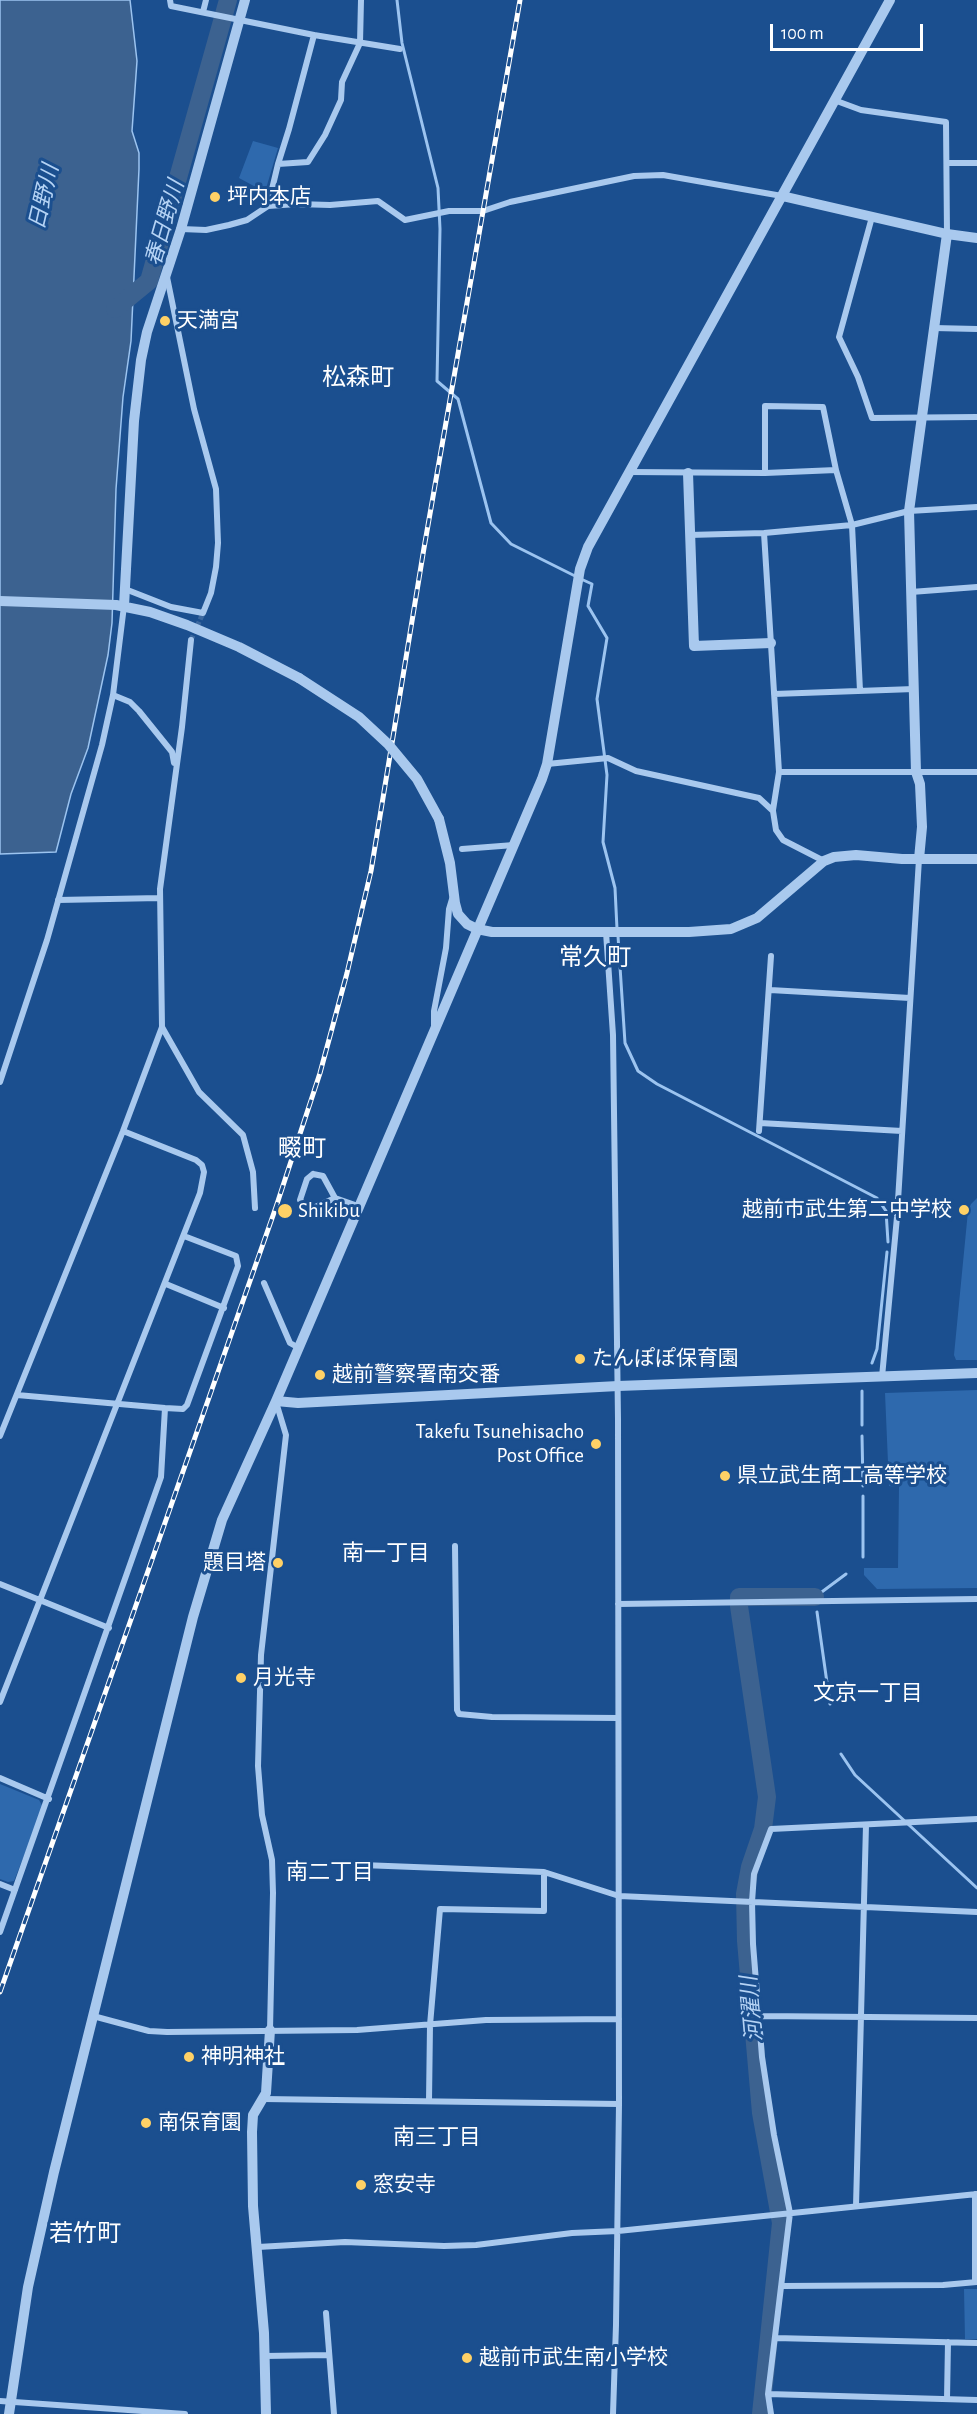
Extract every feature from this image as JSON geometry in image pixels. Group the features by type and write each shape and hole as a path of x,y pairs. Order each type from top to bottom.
{"street":[{"path":"170,0 171,6 314,35 400,49"},
{"path":"203,12 206,0"},
{"path":"0,1082 36,975 58,900 113,695 120,606 125,589 134,421 141,360 147,332 181,229 245,0"},
{"path":"278,164 308,162 325,135 341,100 342,82 360,43 361,0"},
{"path":"9,2414 5,2401 54,2172 193,1617 222,1520 299,1348 547,764 580,571 588,547 890,0"},
{"path":"268,206 314,35"},
{"path":"834,100 861,110 946,122 947,234 909,511 916,772 920,784 922,827 897,1217 882,1377"},
{"path":"947,163 977,163"},
{"path":"181,229 206,230 229,225 247,219 268,206 378,201 405,219 448,211 483,211 510,201 583,185 634,176 663,175 782,196 872,218 977,238"},
{"path":"872,218 839,337 858,377 872,418 977,417"},
{"path":"125,589 171,607 202,613 211,593 216,567 218,543 216,489 194,409 166,274"},
{"path":"934,328 977,329"},
{"path":"765,473 765,406 823,406 836,470 852,525 860,691"},
{"path":"628,472 765,473 836,470"},
{"path":"688,473 694,646 771,644"},
{"path":"689,536 764,533 852,525 909,511 977,507"},
{"path":"764,533 779,772 773,811 776,830 783,840 824,861"},
{"path":"911,592 977,587"},
{"path":"0,601 120,606 150,612 188,625 239,647 299,678 359,717 388,744 417,779 439,819 450,863 453,895 462,919 477,929 498,932 689,932 731,928 758,918 824,861 844,855 977,859"},
{"path":"0,1436 123,1131 162,1027 160,898 162,866 191,640"},
{"path":"774,694 914,689"},
{"path":"113,695 130,702 154,728 172,752 176,770"},
{"path":"547,764 608,758 636,771 759,798 773,811"},
{"path":"779,772 977,772"},
{"path":"462,849 514,845"},
{"path":"434,1032 434,1011 453,895"},
{"path":"58,900 160,898"},
{"path":"608,932 613,1035 618,1386 619,2104 613,2414"},
{"path":"759,1131 771,956"},
{"path":"770,990 910,998"},
{"path":"162,1027 199,1092 243,1135 253,1172 255,1208"},
{"path":"760,1123 902,1131"},
{"path":"0,1702 200,1194 204,1172 202,1165 196,1160 123,1131"},
{"path":"335,1198 313,1208 304,1206 300,1200 308,1177 313,1174 323,1176 335,1198 358,1206"},
{"path":"17,1395 165,1408 183,1409 188,1405 238,1266 236,1256 184,1236"},
{"path":"264,1283 290,1343 299,1348"},
{"path":"166,1284 224,1308"},
{"path":"276,1401 298,1403 618,1386 977,1373"},
{"path":"266,2414 258,2247 253,2206 252,2124 254,2113 266,2092 270,2030 272,1860 262,1815 258,1766 261,1655 286,1435 276,1401"},
{"path":"0,1932 161,1478 165,1408"},
{"path":"455,1546 457,1710 459,1714 492,1717 618,1718"},
{"path":"0,1584 109,1628"},
{"path":"618,1604 977,1599"},
{"path":"0,1778 49,1799"},
{"path":"771,2414 768,2394 790,2213 770,2113 753,1944 754,1874 771,1829 977,1819"},
{"path":"856,2206 866,1824"},
{"path":"362,1865 544,1872 619,1896 977,1912"},
{"path":"429,2101 430,2025 440,1909 544,1911 544,1872"},
{"path":"0,1884 15,1890"},
{"path":"93,2016 157,2031 357,2030 508,2019 619,2019"},
{"path":"760,2016 977,2018"},
{"path":"264,2099 619,2104"},
{"path":"258,2247 345,2242 455,2246 976,2194 976,2282 943,2285 782,2286"},
{"path":"326,2313 334,2414"},
{"path":"775,2338 977,2343"},
{"path":"947,2399 948,2342"},
{"path":"264,2355 329,2355"},
{"path":"768,2394 977,2400"},
{"path":"5,2401 78,2410 185,2414"}],"shaded area":[{"path":"253,141 278,148 265,192 239,178"},
{"path":"977,1198 977,1360 956,1360 954,1355 968,1211"},
{"path":"977,1390 977,1588 877,1589 864,1575 864,1568 898,1568 899,1487 889,1486 885,1393"},
{"path":"0,1784 39,1800 43,1807 14,1881 8,1882 0,1879"},
{"path":"964,2289 977,2289 977,2339 965,2339"}],"water":[{"name":"日野川","path":"0,0 130,0 137,61 132,131 139,153 139,169 131,341 123,397 116,489 112,623 108,655 88,748 71,794 56,852 0,854"}],"waterway":[{"name":"春日野川","path":"115,309 149,281 228,0"},
{"path":"397,0 402,43 438,188 440,229 437,381 458,399 491,523 511,544 575,576"},
{"path":"581,579 592,584 588,606 607,638 597,699 607,775 603,842 615,888 617,929"},
{"path":"618,936 625,1043 638,1071 657,1084 877,1198 886,1211 888,1242"},
{"path":"872,1363 877,1349 887,1252"},
{"path":"862,1391 862,1425"},
{"path":"862,1436 863,1486"},
{"path":"863,1496 863,1557"},
{"path":"815,1597 846,1574"},
{"name":"河濯川","path":"739,1599 739,1597 815,1597"},
{"name":"河濯川","path":"739,1606 767,1797 763,1829 750,1867 745,1894 746,1941 761,2113 781,2223 761,2414"},
{"path":"817,1612 830,1704"},
{"path":"841,1754 855,1775 977,1888"}],"tunnel":[{"path":"191,640 203,613"}],"railway":[{"path":"0,1992 276,1207 320,1073 347,973 371,871 424,548 520,0"}],"place":[{"name":"坪内本店","path":"215,197"},
{"name":"天満宮","path":"165,321"},
{"name":"越前市武生第二中学校","path":"964,1210"},
{"name":"Shikibu","path":"285,1211"},
{"name":"たんぽぽ保育園","path":"580,1359"},
{"name":"越前警察署南交番","path":"320,1375"},
{"name":"Takefu Tsunehisacho Post Office","path":"596,1444"},
{"name":"県立武生商工高等学校","path":"725,1476"},
{"name":"題目塔","path":"278,1563"},
{"name":"月光寺","path":"241,1678"},
{"name":"神明神社","path":"189,2057"},
{"name":"南保育園","path":"146,2123"},
{"name":"窓安寺","path":"361,2185"},
{"name":"越前市武生南小学校","path":"467,2358"}],"district":[{"name":"松森町","path":"358,378"},
{"name":"常久町","path":"595,958"},
{"name":"畷町","path":"302,1149"},
{"name":"南一丁目","path":"386,1553"},
{"name":"文京一丁目","path":"868,1693"},
{"name":"南二丁目","path":"330,1872"},
{"name":"南三丁目","path":"437,2137"},
{"name":"若竹町","path":"85,2234"}]}
